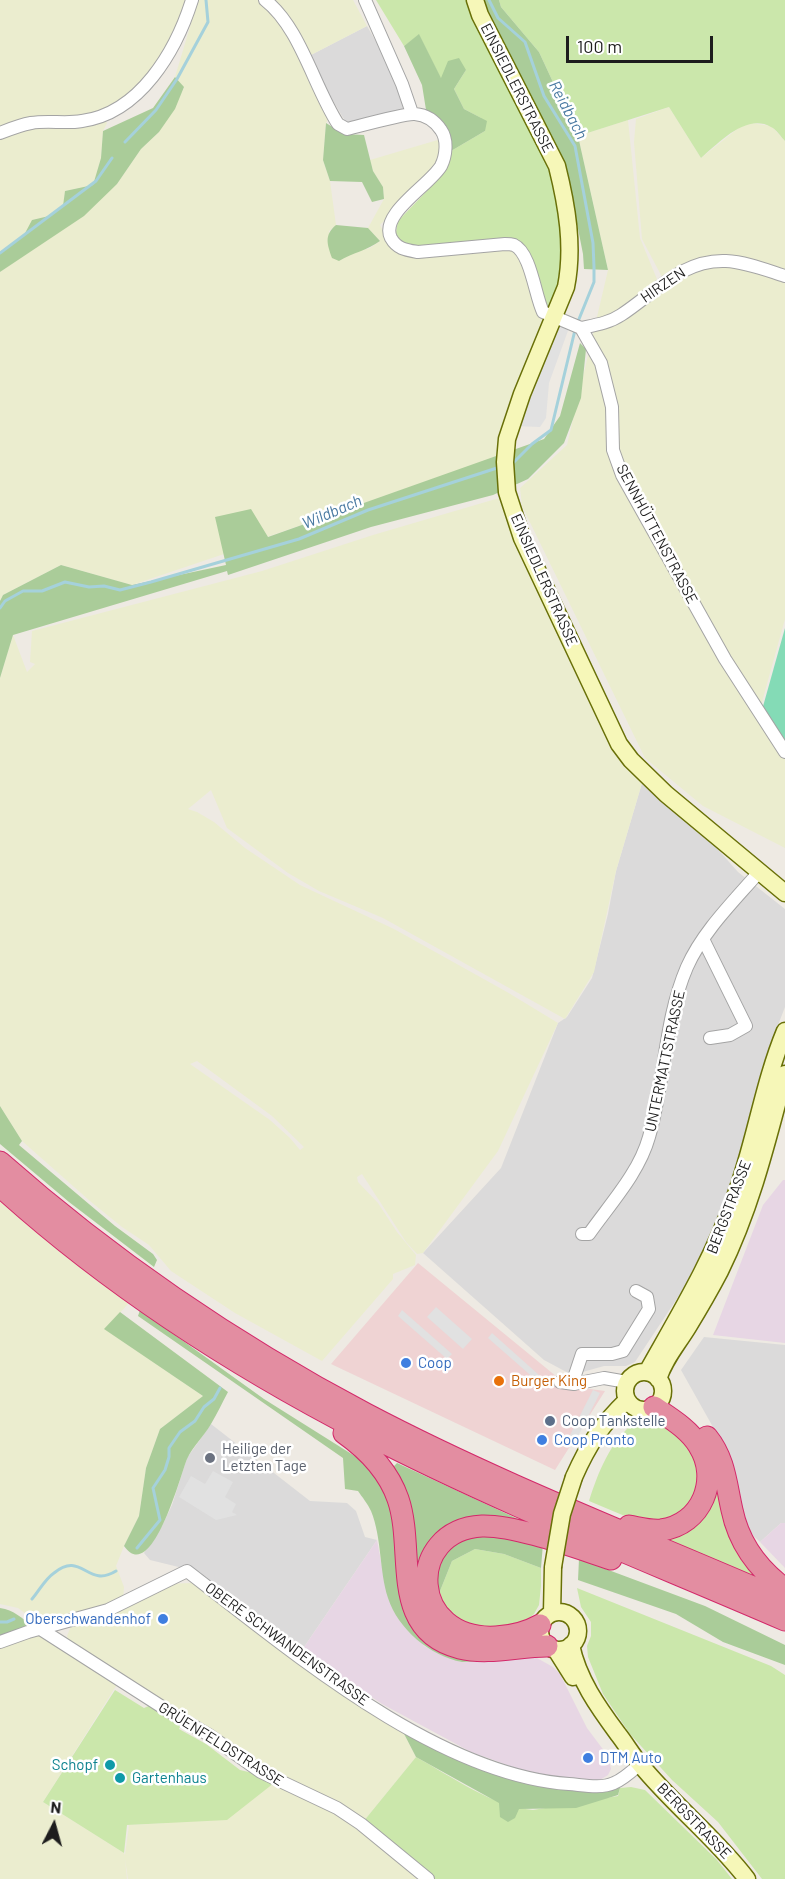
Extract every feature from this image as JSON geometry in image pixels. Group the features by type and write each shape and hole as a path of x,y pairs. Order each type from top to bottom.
{"highway":[{"path":"0,1162 82,1231 143,1277 266,1358 327,1393 413,1437 589,1517 785,1601"},
{"path":"0,1186 131,1290 201,1339 264,1378 354,1440 371,1455 384,1471 401,1508 411,1600 418,1618 430,1632 451,1645 472,1650 558,1647"},
{"path":"264,1378 396,1449 531,1512 785,1620"},
{"path":"589,1517 642,1529 659,1530 681,1524 691,1517 701,1504 708,1483 708,1470 703,1453 688,1432 647,1394"},
{"path":"647,1394 694,1423 713,1444 725,1471 732,1512 741,1539 762,1570 785,1589"},
{"path":"553,1617 525,1633 491,1637 467,1634 450,1626 436,1612 428,1592 428,1568 436,1551 442,1543 459,1532 479,1527 498,1528 542,1538 715,1590"}],"main road":[{"name":"EINSIEDLERSTRASSE","path":"474,0 557,166 570,244 569,271 561,320 513,418 507,439 507,492 522,538 619,744 631,760 666,794 785,893"},
{"name":"BERGSTRASSE","path":"647,1394 725,1224 742,1177 774,1060 785,1031"},
{"name":"BERGSTRASSE","path":"747,1879 718,1845 640,1764 602,1713 574,1659 540,1634 553,1617 562,1514 579,1478 595,1435 604,1423 647,1394 668,1354 686,1330 719,1272 740,1227 763,1160 785,1074"},
{"path":"627,1382 625,1394 647,1394"},
{"name":"BERGSTRASSE","path":"553,1617 575,1620 578,1631 575,1641 558,1647"}],"street":[{"path":"0,133 32,123 84,121 121,107 142,88 166,57 184,25 192,0"},
{"path":"265,0 276,9 288,26 338,124 347,129 412,113 435,122 444,134 446,144 440,166 426,184 393,216 389,225 390,235 396,245 405,250 418,252 505,244 515,246 522,252 528,264 543,312 582,328"},
{"path":"365,0 402,84 412,113"},
{"name":"HIRZEN","path":"582,328 601,324 620,316 680,271 700,263 725,261 747,264 785,276"},
{"name":"SENNHÜTTENSTRASSE","path":"582,328 601,363 607,382 612,407 613,450 622,475 725,659 785,752"},
{"name":"UNTERMATTSTRASSE","path":"582,1234 589,1234 596,1226 633,1172 649,1139 679,991 688,965 703,939 759,872"},
{"path":"703,939 746,1026 730,1035 710,1038"},
{"path":"574,1384 582,1354 612,1354 623,1351 649,1309 647,1297 636,1291"},
{"path":"560,1382 574,1384 604,1378 627,1382"},
{"name":"OBERE SCHWANDENSTRASSE","path":"0,1642 108,1610 187,1571 306,1662 347,1690 458,1754 522,1776 560,1783 604,1786 615,1783 640,1764"},
{"name":"GRÜENFELDSTRASSE","path":"42,1629 209,1735 261,1772 361,1824 428,1879"}],"shaded area":[{"path":"367,26 399,82 409,111 348,126 307,57"},
{"path":"554,324 569,328 549,383 546,418 540,427 514,426"},
{"path":"642,783 713,844 738,872 785,909 785,1007 768,1051 732,1180 715,1224 684,1288 635,1362 626,1366 604,1366 572,1375 544,1360 423,1253 501,1168 558,1023 567,1017 592,978 616,871"},
{"path":"785,1180 785,1343 713,1335 763,1205"},
{"path":"418,1263 568,1386 605,1391 555,1470 331,1364"},
{"path":"436,1307 472,1339 463,1349 427,1317"},
{"path":"402,1310 452,1354 447,1359 398,1316"},
{"path":"492,1333 548,1383 544,1387 488,1338"},
{"path":"704,1337 785,1345 785,1523 781,1523 760,1542 744,1527 732,1461 681,1370"},
{"path":"593,1390 600,1393 573,1446 566,1443"},
{"path":"211,1424 310,1501 347,1503 356,1511 365,1537 377,1540 302,1650 199,1572 150,1560 144,1553 162,1526 172,1505 187,1458"},
{"path":"213,1471 233,1482 225,1497 236,1504 232,1512 237,1515 216,1520 179,1497 191,1476 205,1484"},
{"path":"781,1523 785,1523 785,1568 760,1542"},
{"path":"377,1540 383,1572 424,1646 462,1662 527,1657 537,1658 553,1667 560,1674 587,1728 608,1756 611,1769 608,1775 600,1780 589,1782 529,1773 471,1752 382,1704 302,1650"}],"green space":[{"path":"0,0 190,0 180,28 135,93 96,115 0,130"},
{"path":"198,0 259,0 269,6 285,25 330,116 326,123 323,160 330,181 336,225 329,231 339,261 354,252 370,248 380,241 368,228 384,199 383,187 373,171 370,160 441,139 438,165 380,225 389,242 508,249 516,252 522,258 538,313 544,323 499,456 267,537 216,517 224,554 132,585 61,565 3,595 0,601 0,272 117,184 141,149 159,132 184,88 175,77"},
{"path":"271,0 353,0 367,26 307,57"},
{"path":"376,0 472,0 555,170 568,246 552,314 544,303 516,241 417,250 395,238 398,221 444,173 451,151 485,131 481,118 464,109 454,89 466,70 441,79 419,35 404,46"},
{"path":"483,0 499,0 501,7 539,52 578,136 608,270 584,269 566,168"},
{"path":"499,0 785,0 785,141 771,127 752,124 724,138 701,158 669,107 578,136 539,52 501,7"},
{"path":"419,34 441,78 448,61 459,58 466,70 454,89 464,109 487,121 485,131 451,151 427,116 422,85 404,46"},
{"path":"175,77 184,87 175,109 159,132 141,149 117,184 84,216 0,272 0,252 24,235 32,220 49,216 63,206 65,191 93,185 101,158 103,131 153,108"},
{"path":"669,107 701,158 741,126 750,123 771,126 785,141 785,275 724,258 694,259 662,277 642,239 634,142 636,119"},
{"path":"103,118 107,123 103,131 101,158 93,185 65,191 64,206 49,216 32,220 24,235 0,252 0,135 11,131"},
{"path":"628,120 640,238 661,289 682,274 730,264 785,279 785,619 760,709 785,756 785,848 703,806 645,758 522,506 520,488 567,445 608,270 578,136"},
{"path":"326,123 344,134 364,135 373,171 383,187 384,199 372,202 362,182 330,181 323,160"},
{"path":"336,225 368,228 380,241 339,261 332,258 328,244 328,236"},
{"path":"580,343 586,349 581,398 564,443 528,479 493,495 371,527 228,575 227,571 13,635 0,678 0,601 3,595 61,565 132,585 226,565 215,517 251,509 268,537 544,439 560,416"},
{"path":"506,496 621,759 642,783 616,871 594,972 565,1019 383,918 319,891 288,873 227,828 211,790 188,809 214,822 245,848 300,885 394,929 558,1023 498,1151 423,1253 417,1254 406,1242 362,1174 357,1177 358,1182 378,1203 397,1232 416,1255 415,1265 393,1274 393,1279 322,1361 235,1313 171,1271 149,1245 90,1201 22,1141 0,1106 0,678 13,635 27,672 35,664 30,662 32,631 262,571","holes":["197,1061 272,1116 304,1147 300,1150 270,1120 190,1064"]},
{"path":"785,628 785,742 762,710"},
{"path":"0,1106 22,1141 19,1145 115,1226 153,1254 157,1260 154,1267 69,1202 0,1144"},
{"path":"0,1196 129,1303 105,1329 203,1396 160,1429 146,1468 139,1516 116,1566 124,1587 123,1600 41,1625 18,1608 0,1604"},
{"path":"140,1310 264,1399 369,1465 387,1488 407,1607 527,1653 519,1659 462,1662 438,1654 417,1639 399,1620 388,1598 375,1521 370,1508 358,1491 345,1489 343,1458 138,1316"},
{"path":"120,1312 228,1392 211,1424 187,1459 172,1503 155,1540 145,1551 134,1554 124,1546 139,1516 146,1468 160,1429 203,1396 104,1329"},
{"path":"653,1420 695,1431 758,1578 660,1536 639,1522 589,1501 601,1469 619,1438 635,1422"},
{"path":"397,1463 544,1531 541,1568 504,1554 475,1549 452,1561 438,1596 412,1565 412,1515 406,1493 392,1468"},
{"path":"475,1549 504,1554 541,1568 539,1605 534,1614 525,1622 510,1627 477,1629 447,1613 438,1596 452,1561"},
{"path":"579,1559 705,1606 785,1645 785,1665 723,1642 676,1614 578,1580"},
{"path":"192,1583 401,1728 416,1757 363,1822 287,1782 69,1642 67,1636 71,1626 166,1584"},
{"path":"577,1588 771,1666 785,1675 785,1879 762,1879 718,1822 672,1780 630,1734 603,1694 588,1657 587,1646 591,1636 591,1622 581,1607"},
{"path":"0,1608 14,1613 33,1627 0,1639"},
{"path":"38,1634 118,1683 43,1802 125,1855 129,1825 166,1823 274,1783 334,1810 424,1879 128,1879 125,1859 127,1879 0,1879 0,1644"},
{"path":"115,1690 144,1708 151,1705 182,1723 179,1729 206,1744 240,1770 257,1774 274,1783 227,1820 127,1825 124,1853 43,1802"},
{"path":"401,1728 576,1790 620,1788 618,1795 576,1808 519,1809 515,1818 508,1822 500,1817 499,1803 416,1757"},
{"path":"416,1757 488,1797 518,1808 533,1810 618,1796 620,1788 631,1787 645,1790 717,1860 732,1879 431,1879 363,1822"}],"waterway":[{"path":"125,142 156,110 177,79 208,22 206,0"},
{"name":"Reidbach","path":"489,0 498,18 525,42 544,96 575,146 593,243 594,267 594,282 577,324"},
{"path":"0,253 96,181 112,158"},
{"name":"Wildbach","path":"512,464 532,444 551,430 575,330"},
{"name":"Wildbach","path":"0,608 5,601 23,591 42,591 65,582 120,590 151,582 299,539 368,510 500,467"},
{"path":"137,1548 160,1520 153,1488 165,1470 169,1448 180,1432 195,1421 204,1407 214,1399 220,1388"},
{"path":"32,1599 48,1578 64,1567 78,1567 98,1576 116,1571"},
{"path":"0,1622 14,1619"}],"place":[{"name":"Coop","path":"406,1363"},
{"name":"Burger King","path":"499,1381"},
{"name":"Coop Tankstelle","path":"550,1421"},
{"name":"Coop Pronto","path":"542,1440"},
{"name":"Heilige der Letzten Tage","path":"210,1458"},
{"name":"Oberschwandenhof","path":"163,1619"},
{"name":"DTM Auto","path":"588,1758"},
{"name":"Schopf","path":"110,1765"},
{"name":"Gartenhaus","path":"120,1778"}]}
